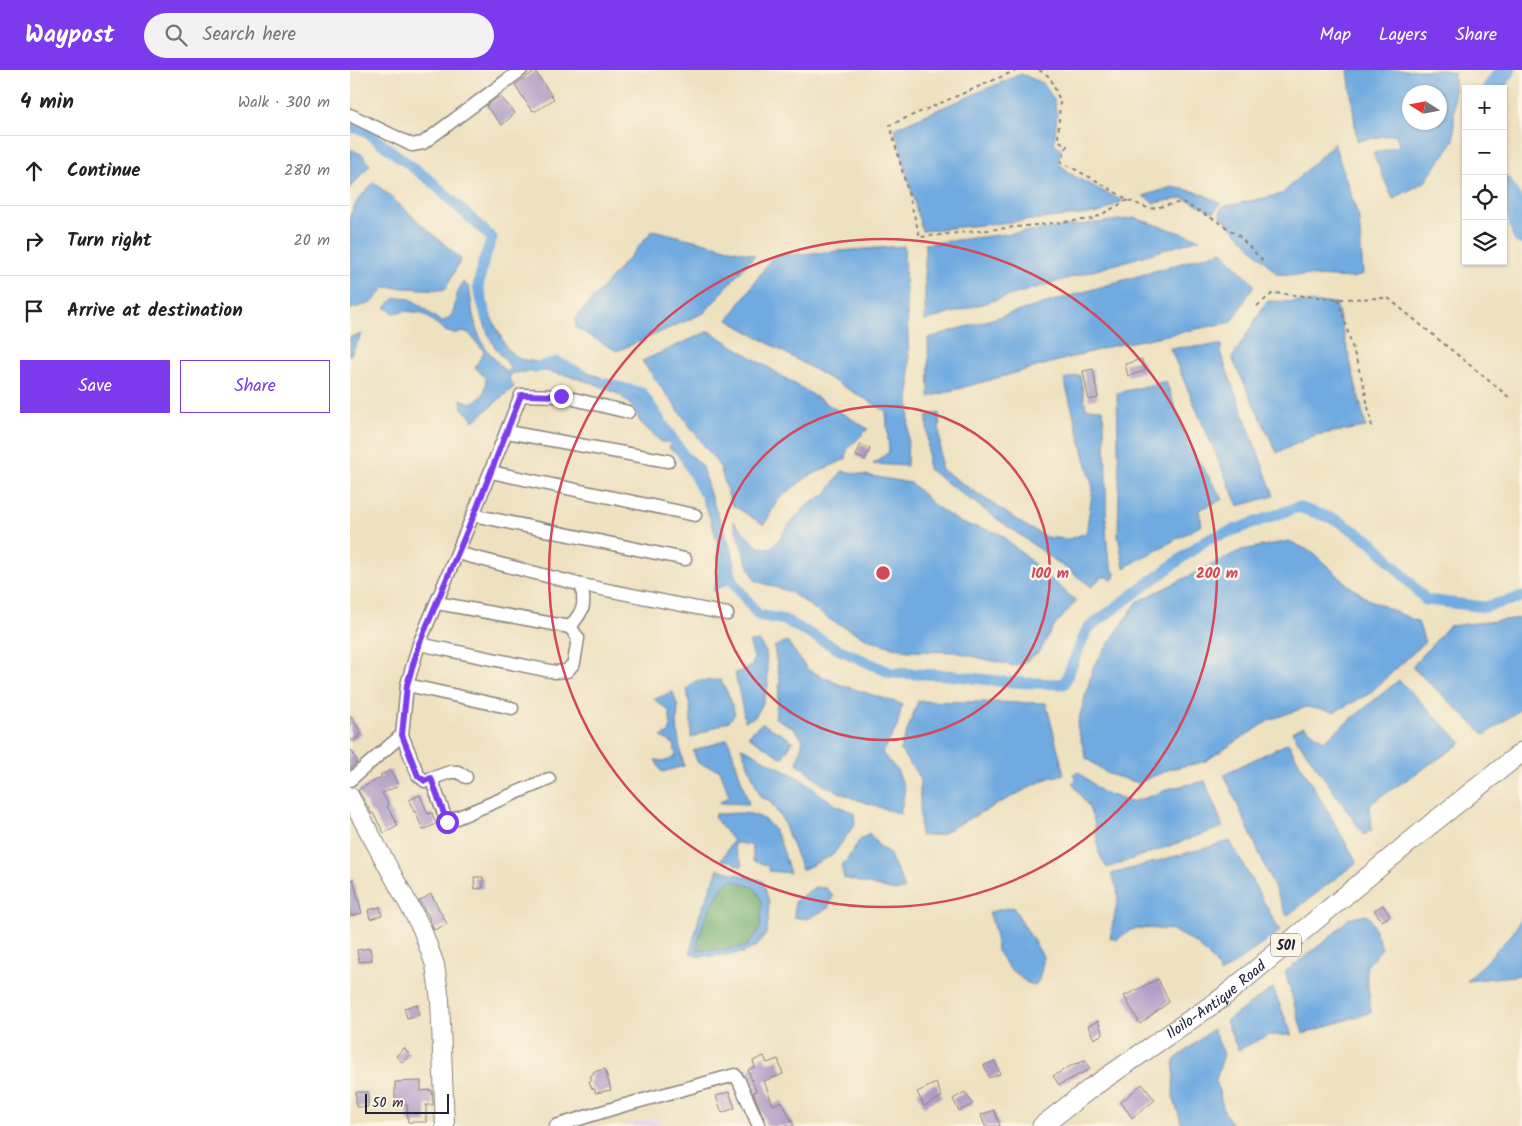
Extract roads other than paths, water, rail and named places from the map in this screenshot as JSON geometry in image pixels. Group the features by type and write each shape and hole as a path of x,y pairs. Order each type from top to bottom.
{"main road":[{"name":"Iloilo-Antique Road","path":"1042,1126 1091,1088 1222,998 1430,825 1522,752"},
{"path":"350,797 422,929 435,965 440,1000 445,1126"}],"street":[{"path":"350,115 412,145 424,144 521,70"},
{"path":"466,777 458,772 450,772 425,781 418,776 402,735 407,685 419,644 474,515 521,395 561,396 628,412"},
{"path":"507,432 668,460"},
{"path":"491,472 694,515"},
{"path":"474,515 685,560"},
{"path":"457,553 582,585 727,614"},
{"path":"570,627 582,611 584,599 582,585"},
{"path":"419,644 555,672 567,671 574,662 578,638 570,627 437,603"},
{"path":"407,685 512,708"},
{"path":"350,780 402,735"},
{"path":"431,778 447,822 549,779"},
{"path":"556,1126 618,1107 734,1076 759,1126"}],"water":[{"path":"1348,70 1446,70 1454,73 1454,140 1425,182 1393,199 1373,153 1399,146 1396,134 1357,141"},
{"path":"1021,74 1043,83 1054,100 1057,115 1054,143 1061,149 1058,163 1075,177 1123,201 1099,213 922,231 895,128"},
{"path":"1334,143 1359,219 1363,274 1353,278 1277,274 1220,215 1222,207 1282,194"},
{"path":"350,149 363,155 370,165 350,188"},
{"path":"374,182 461,259 445,290 385,287 372,303 350,309 350,215 358,200"},
{"path":"1172,187 1198,192 1221,203 1214,212 1183,198 1154,203 1143,196"},
{"path":"1135,218 1200,239 925,321 925,244"},
{"path":"653,230 755,255 704,313 617,351 576,328 575,319"},
{"path":"904,246 910,381 907,466 873,464 889,452 886,411 728,320 773,256"},
{"path":"1222,251 1254,285 1232,322 1112,346 929,397 928,338"},
{"path":"463,282 469,287 477,331 486,349 506,372 511,370 488,333 479,307 482,303 486,304 507,349 520,359 586,371 611,382 640,400 651,413 669,442 661,442 640,422 634,409 620,395 593,383 545,371 512,373 509,379 514,387 474,421 462,408 461,399 470,403 483,394 486,379 475,367 484,352 468,332 447,332 422,313 408,311 393,313 385,307 394,299 406,298 419,304 442,322 454,310 457,293"},
{"path":"1267,301 1336,303 1366,427 1315,435 1277,453 1232,358"},
{"path":"709,331 868,429 847,450 846,459 809,476 779,498 764,525 731,504 720,467 642,361"},
{"path":"362,334 350,356 350,337"},
{"path":"1222,345 1220,352 1274,496 1238,506 1170,348"},
{"path":"1080,375 1086,408 1103,409 1107,545 1111,566 1115,573 1114,578 1111,580 1108,577 1101,577 1092,587 928,469 927,416 939,413 941,469 1023,524 1046,537 1069,539 1086,533 1093,488 1064,379"},
{"path":"1166,381 1188,445 1223,499 1199,510 1202,525 1124,568 1118,536 1117,393"},
{"path":"672,440 701,464 733,555 736,579 713,591 719,571 717,541 711,520 700,494 693,466 669,448"},
{"path":"842,471 911,483 934,505 961,523 999,533 1076,601 1052,629 1040,651 1023,663 1014,666 955,652 907,651 874,642 832,621 790,592 756,581 746,561 733,521 759,548 773,547 791,522 807,505 826,494"},
{"path":"1289,541 1312,552 1347,584 1368,599 1418,622 1425,642 1369,694 1334,712 1306,707 1270,720 1204,762 1170,769 1139,783 1108,774 1086,758 1077,726 1094,665 1137,602 1241,550"},
{"path":"1522,618 1522,708 1485,735 1412,667 1449,626"},
{"path":"759,641 766,652 768,686 762,705 755,717 745,721 735,673 752,666 754,657 749,642"},
{"path":"787,641 808,670 841,685 902,704 897,727 882,753 897,770 905,789 900,814 852,798 822,784 797,763 803,740 794,728 775,718 780,682 774,647"},
{"path":"721,680 735,714 729,721 691,738 691,713 687,689 695,681"},
{"path":"1399,680 1462,743 1370,804 1372,830 1364,835 1292,732 1304,726 1324,741"},
{"path":"673,692 678,707 679,743 684,766 662,772 655,760 667,761 676,756 674,744 661,737 669,733 671,726 669,711 654,699"},
{"path":"918,701 1046,703 1064,774 1046,779 941,835 920,836 920,778 900,750"},
{"path":"762,723 793,741 782,758 748,736"},
{"path":"728,739 749,804 719,803 729,796 720,770 698,763 693,751"},
{"path":"1288,743 1357,862 1287,916 1224,774"},
{"path":"741,747 799,778 834,804 854,813 855,824 833,855 802,870 783,821 769,800 761,798"},
{"path":"1079,772 1102,792 1131,802 1171,788 1205,781 1223,827 1107,868 1099,854 1094,821 1088,806 1072,783 1076,779 1073,774"},
{"path":"715,814 751,814 760,817 768,823 774,829 782,846 790,873 769,871 767,865 753,861 751,845 734,844 742,864 741,867 730,861 721,860 733,841 714,817"},
{"path":"869,833 879,846 889,853 904,889 895,891 844,878 841,865 846,861 859,841"},
{"path":"1230,841 1280,931 1220,974 1215,963 1197,944 1172,930 1145,928 1130,930 1117,940 1110,938 1118,899 1117,889 1111,874"},
{"path":"718,869 763,881 769,902 767,933 756,947 742,953 713,956 698,956 690,953 699,917","holes":["735,880 756,889 762,901 760,929 747,946 723,950 697,949 704,923 725,883"]},
{"path":"815,887 826,888 833,896 828,908 807,919 794,917 795,901"},
{"path":"1013,907 1044,958 1039,980 1035,985 1027,983 1009,968 997,951 996,937 989,912"},
{"path":"1366,915 1370,918 1382,948 1366,967 1371,1012 1303,1034 1285,972 1329,938 1348,919"},
{"path":"1522,916 1522,975 1467,981 1513,933"},
{"path":"1273,988 1292,1035 1269,1035 1238,1050 1226,1021"},
{"path":"1213,1029 1224,1054 1216,1080 1224,1111 1233,1126 1182,1126 1173,1096 1174,1060"}],"waterway":[{"path":"1495,85 1506,70"},
{"path":"350,127 364,130 432,182 492,238 483,263 478,287 486,316"},
{"path":"1507,192 1514,204 1522,235"},
{"path":"534,368 557,362 580,373"},
{"path":"604,383 642,393 684,456 703,492"},
{"path":"725,569 726,573 758,615 785,620 838,649 891,673 948,675 1006,682 1064,684 1087,629 1206,540 1298,507 1337,520 1373,543 1426,600 1485,607 1522,597"}]}
